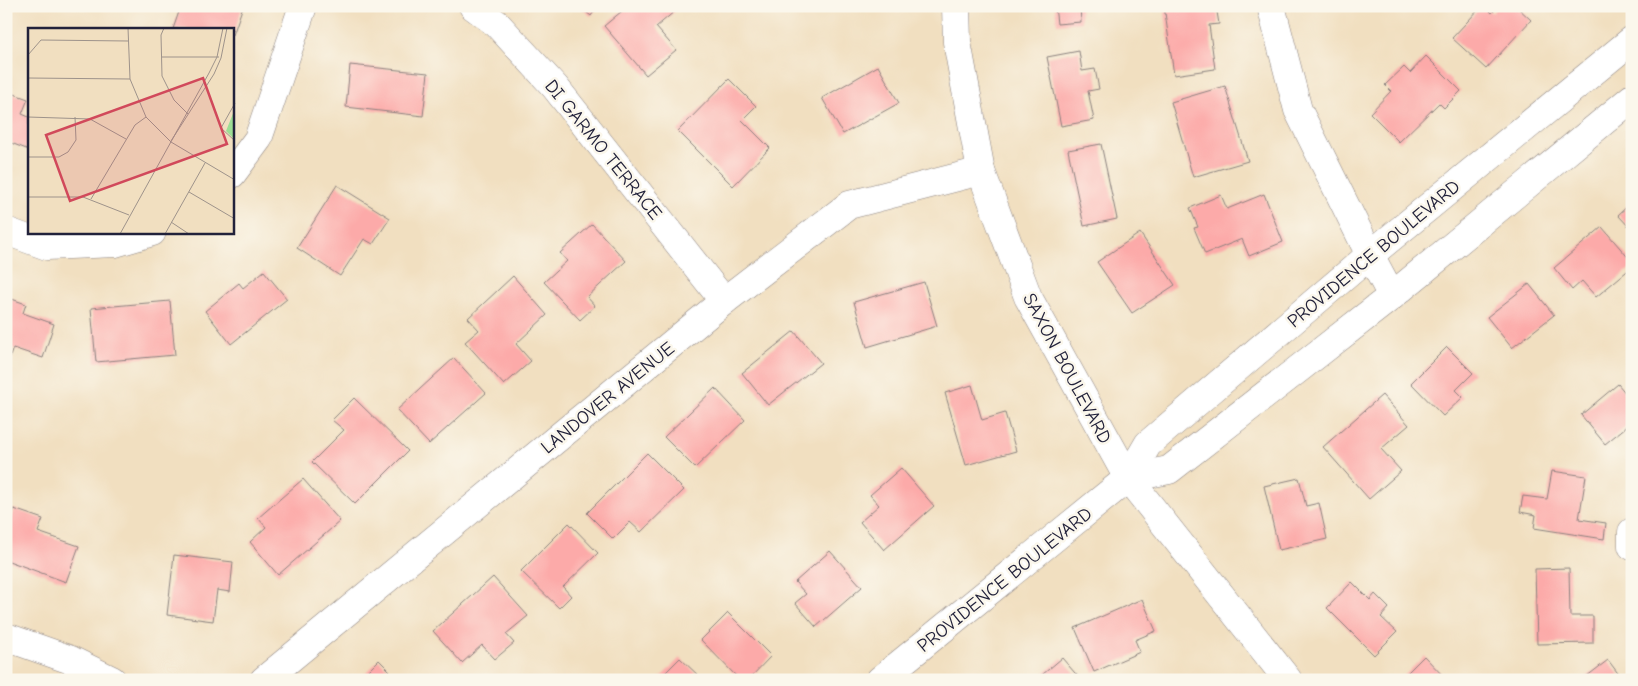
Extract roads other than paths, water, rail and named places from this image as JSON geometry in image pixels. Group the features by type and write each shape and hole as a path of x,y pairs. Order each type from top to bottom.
{"main road":[{"path":"234,171 258,140 302,6"},
{"name":"DI GARMO TERRACE","path":"473,6 497,24 556,87 724,300"},
{"name":"SAXON BOULEVARD","path":"956,6 957,42 981,170 1028,297 1128,478 1288,680"},
{"path":"1271,6 1298,110 1392,296"},
{"name":"PROVIDENCE BOULEVARD","path":"880,680 1128,478 1148,444 1370,255 1632,40"},
{"name":"PROVIDENCE BOULEVARD","path":"1128,478 1169,470 1392,296 1632,98"},
{"name":"LANDOVER AVENUE","path":"264,680 724,300 849,205 981,170"},
{"path":"6,231 47,246 115,243 145,234"},
{"path":"1632,532 1632,546"},
{"path":"6,637 72,660 112,680"}]}
